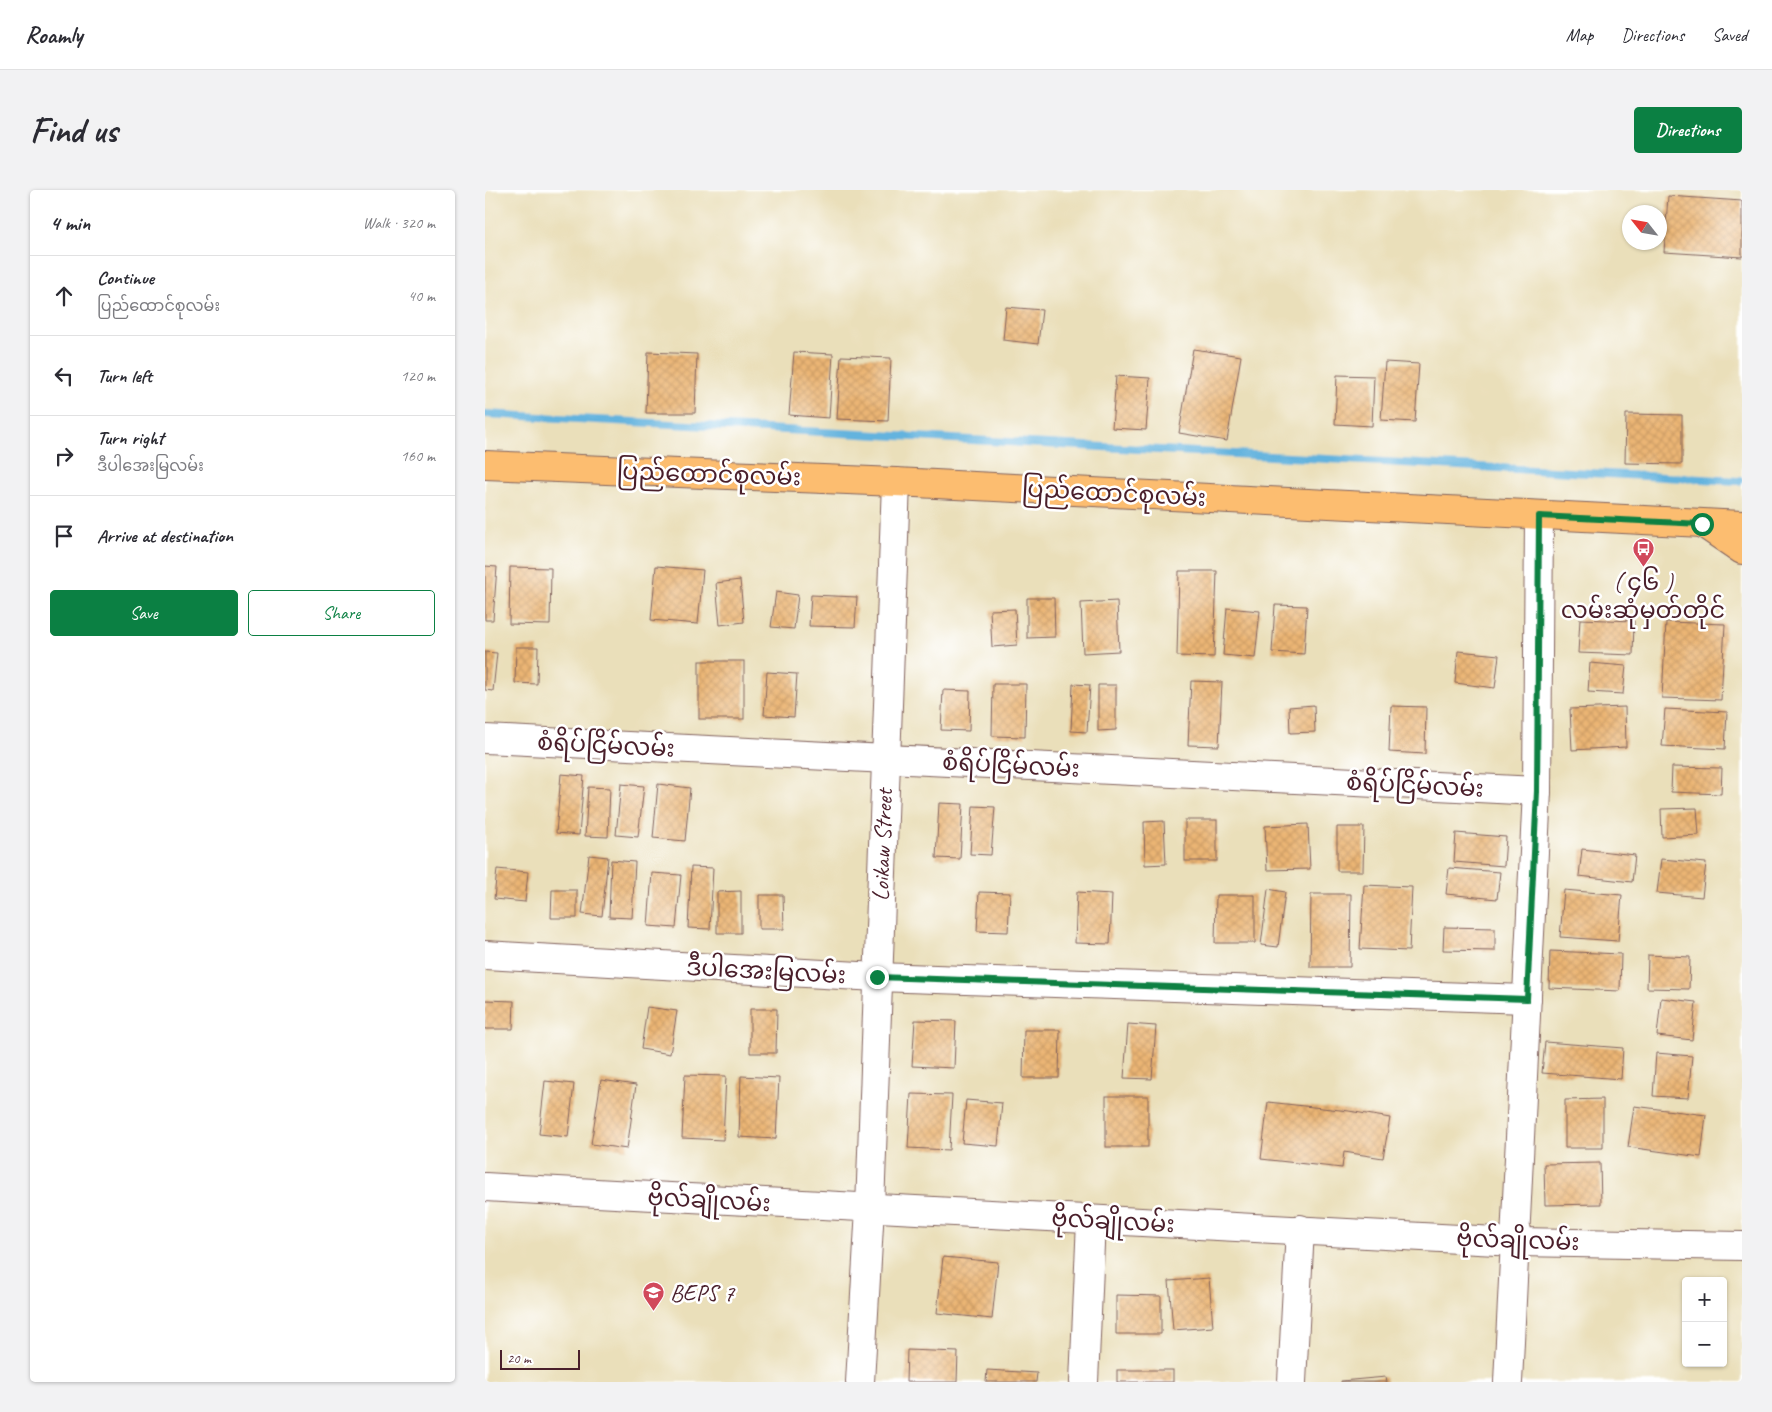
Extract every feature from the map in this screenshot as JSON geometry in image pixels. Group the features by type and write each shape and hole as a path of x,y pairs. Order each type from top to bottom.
{"main road":[{"name":"ပြည်ထောင်စုလမ်း","path":"485,465 896,482 1742,525"},
{"path":"1702,524 1742,512"},
{"path":"1702,524 1742,550"}],"street":[{"name":"Loikaw Street","path":"860,1382 870,1208 896,482"},
{"path":"1508,1382 1537,791 1539,516"},
{"name":"စံရိပ်ငြိမ်လမ်း","path":"485,739 1537,791"},
{"name":"ဒီပါအေးမြလမ်း","path":"485,955 877,977 1527,999"},
{"name":"ဗိုလ်ချိုလမ်း","path":"485,1187 1091,1220 1300,1229 1515,1242 1742,1246"},
{"path":"1084,1382 1091,1220"},
{"path":"1292,1382 1300,1229"}],"building":[{"path":"1668,196 1742,201 1742,257 1664,252 1664,250 1667,250"},
{"path":"1006,307 1042,310 1038,344 1003,340"},
{"path":"1193,349 1241,356 1227,441 1179,433"},
{"path":"648,352 697,354 695,413 646,413"},
{"path":"794,352 833,354 829,418 789,415"},
{"path":"841,356 891,358 888,421 837,419"},
{"path":"1385,362 1419,364 1415,422 1381,420"},
{"path":"1337,375 1374,376 1372,426 1335,424"},
{"path":"1116,376 1150,378 1146,430 1112,428"},
{"path":"1626,414 1682,415 1682,464 1625,463"},
{"path":"485,566 497,567 493,620 485,620"},
{"path":"656,566 703,570 698,624 651,620"},
{"path":"510,567 551,568 550,625 509,624"},
{"path":"1179,571 1217,571 1214,657 1177,656"},
{"path":"740,580 744,622 720,625 716,583"},
{"path":"776,592 798,595 794,629 771,627"},
{"path":"811,595 857,597 855,627 809,626"},
{"path":"1027,598 1054,598 1055,637 1027,638"},
{"path":"1117,601 1119,651 1083,653 1081,603"},
{"path":"1275,605 1307,606 1304,654 1272,652"},
{"path":"1227,608 1260,611 1255,658 1223,655"},
{"path":"1015,609 1017,645 992,647 990,610"},
{"path":"1580,619 1634,621 1633,655 1578,653"},
{"path":"1666,622 1725,624 1721,700 1662,698"},
{"path":"516,647 538,647 537,684 515,683"},
{"path":"1458,651 1499,655 1495,688 1455,683"},
{"path":"485,652 497,653 493,691 485,690"},
{"path":"699,661 744,661 744,719 699,719"},
{"path":"1590,663 1626,666 1623,694 1588,692"},
{"path":"767,672 797,674 794,717 764,715"},
{"path":"1191,681 1222,682 1219,746 1188,745"},
{"path":"993,684 1026,684 1025,737 992,736"},
{"path":"1073,684 1090,685 1087,732 1071,731"},
{"path":"1098,685 1116,685 1116,730 1098,731"},
{"path":"943,690 970,691 969,731 941,730"},
{"path":"1314,705 1315,732 1290,733 1289,707"},
{"path":"1391,706 1426,707 1425,754 1389,752"},
{"path":"1625,707 1626,747 1572,750 1570,709"},
{"path":"1665,709 1727,712 1725,749 1662,746"},
{"path":"1672,767 1722,768 1721,794 1671,792"},
{"path":"561,774 584,776 579,835 556,833"},
{"path":"621,784 644,786 638,837 616,835"},
{"path":"658,784 690,788 685,841 653,838"},
{"path":"588,787 610,788 608,837 585,836"},
{"path":"939,803 963,804 960,859 936,858"},
{"path":"973,806 995,807 991,855 970,854"},
{"path":"1697,808 1699,835 1662,837 1661,809"},
{"path":"1185,820 1217,820 1217,861 1185,861"},
{"path":"1164,821 1166,864 1145,865 1144,822"},
{"path":"1308,824 1310,869 1267,870 1265,826"},
{"path":"1337,827 1364,827 1363,871 1337,871"},
{"path":"1456,833 1506,837 1504,866 1454,862"},
{"path":"1582,849 1635,855 1632,882 1579,876"},
{"path":"589,855 608,857 602,916 582,914"},
{"path":"1661,859 1706,863 1702,897 1657,893"},
{"path":"611,860 635,862 632,918 609,917"},
{"path":"691,867 713,868 710,929 688,928"},
{"path":"1449,868 1500,872 1497,899 1446,894"},
{"path":"497,869 528,872 525,902 494,899"},
{"path":"652,873 681,875 676,928 648,926"},
{"path":"1364,885 1412,887 1409,951 1360,949"},
{"path":"1268,889 1285,892 1278,947 1261,945"},
{"path":"552,890 577,890 577,918 551,918"},
{"path":"1564,890 1622,895 1618,941 1560,937"},
{"path":"741,891 741,933 717,933 717,892"},
{"path":"979,892 1010,893 1008,932 977,931"},
{"path":"1077,892 1112,894 1110,944 1075,943"},
{"path":"1311,894 1351,894 1350,967 1310,967"},
{"path":"759,895 783,895 784,929 759,929"},
{"path":"1216,895 1255,895 1255,943 1215,943"},
{"path":"1444,927 1495,928 1495,951 1443,950"},
{"path":"1550,951 1621,954 1620,991 1549,988"},
{"path":"1648,955 1690,957 1689,989 1647,988"},
{"path":"1661,998 1696,1002 1692,1040 1657,1036"},
{"path":"485,1000 514,1001 513,1029 485,1029"},
{"path":"647,1007 677,1011 670,1054 641,1049"},
{"path":"750,1009 777,1009 776,1053 750,1053"},
{"path":"915,1020 956,1021 954,1068 912,1066"},
{"path":"1128,1024 1156,1026 1152,1079 1124,1078"},
{"path":"1024,1030 1060,1030 1059,1078 1023,1078"},
{"path":"1545,1042 1623,1048 1621,1079 1542,1073"},
{"path":"1656,1053 1692,1056 1688,1098 1653,1096"},
{"path":"685,1075 726,1076 723,1140 682,1138"},
{"path":"741,1076 779,1078 776,1139 739,1137"},
{"path":"601,1080 636,1085 627,1149 591,1144"},
{"path":"545,1081 574,1084 568,1137 539,1134"},
{"path":"911,1094 952,1095 949,1150 908,1148"},
{"path":"1106,1096 1148,1096 1148,1147 1106,1147"},
{"path":"1603,1099 1603,1148 1565,1148 1565,1100"},
{"path":"966,1100 1002,1103 998,1146 962,1143"},
{"path":"1268,1102 1349,1111 1390,1118 1383,1158 1344,1152 1342,1168 1261,1159"},
{"path":"1634,1106 1706,1115 1701,1157 1628,1147"},
{"path":"1600,1163 1601,1204 1545,1205 1544,1164"},
{"path":"943,1257 998,1262 992,1319 937,1313"},
{"path":"1209,1278 1213,1327 1173,1330 1169,1281"},
{"path":"1116,1295 1161,1296 1161,1334 1116,1334"},
{"path":"907,1350 958,1352 957,1382 906,1382"},
{"path":"987,1370 1037,1373 1036,1382 986,1382"},
{"path":"1117,1370 1173,1370 1173,1382 1117,1382"},
{"path":"1386,1377 1387,1382 1341,1382 1341,1381"}],"waterway":[{"path":"485,414 1739,481"}],"place":[{"name":"( ၄၆ ) လမ်းဆုံမှတ်တိုင်","path":"1643,567"},
{"name":"BEPS 7","path":"654,1312"}],"route":[{"path":"877,977 1527,999 1537,791 1539,516 1702,524"}]}
